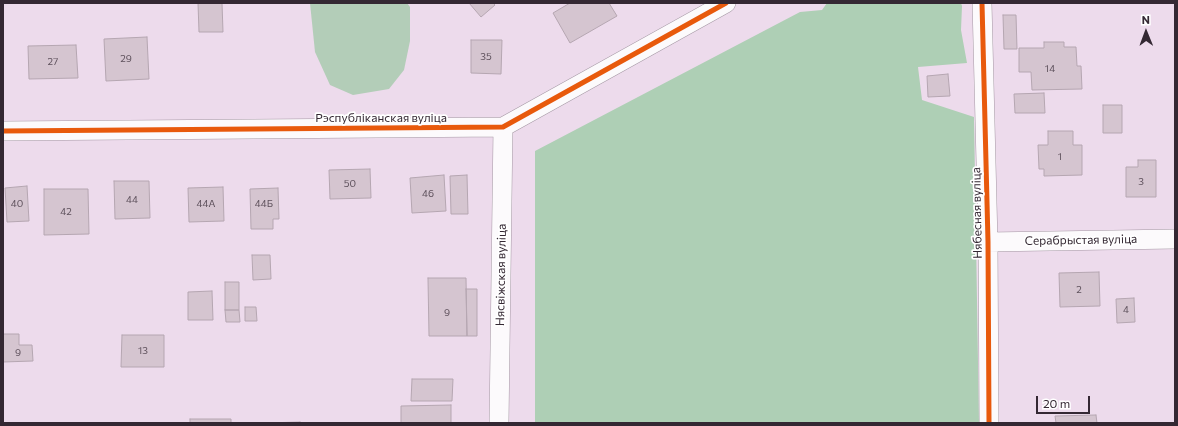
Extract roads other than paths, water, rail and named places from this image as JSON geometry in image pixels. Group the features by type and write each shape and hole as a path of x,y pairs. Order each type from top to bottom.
{"street":[{"name":"Рэспубліканская вуліца","path":"3,131 503,127 726,3"},
{"name":"Нябесная вуліца","path":"982,3 988,242 989,423"},
{"name":"Нясвіжская вуліца","path":"499,423 503,127"},
{"name":"Серабрыстая вуліца","path":"988,242 1175,239"}]}
